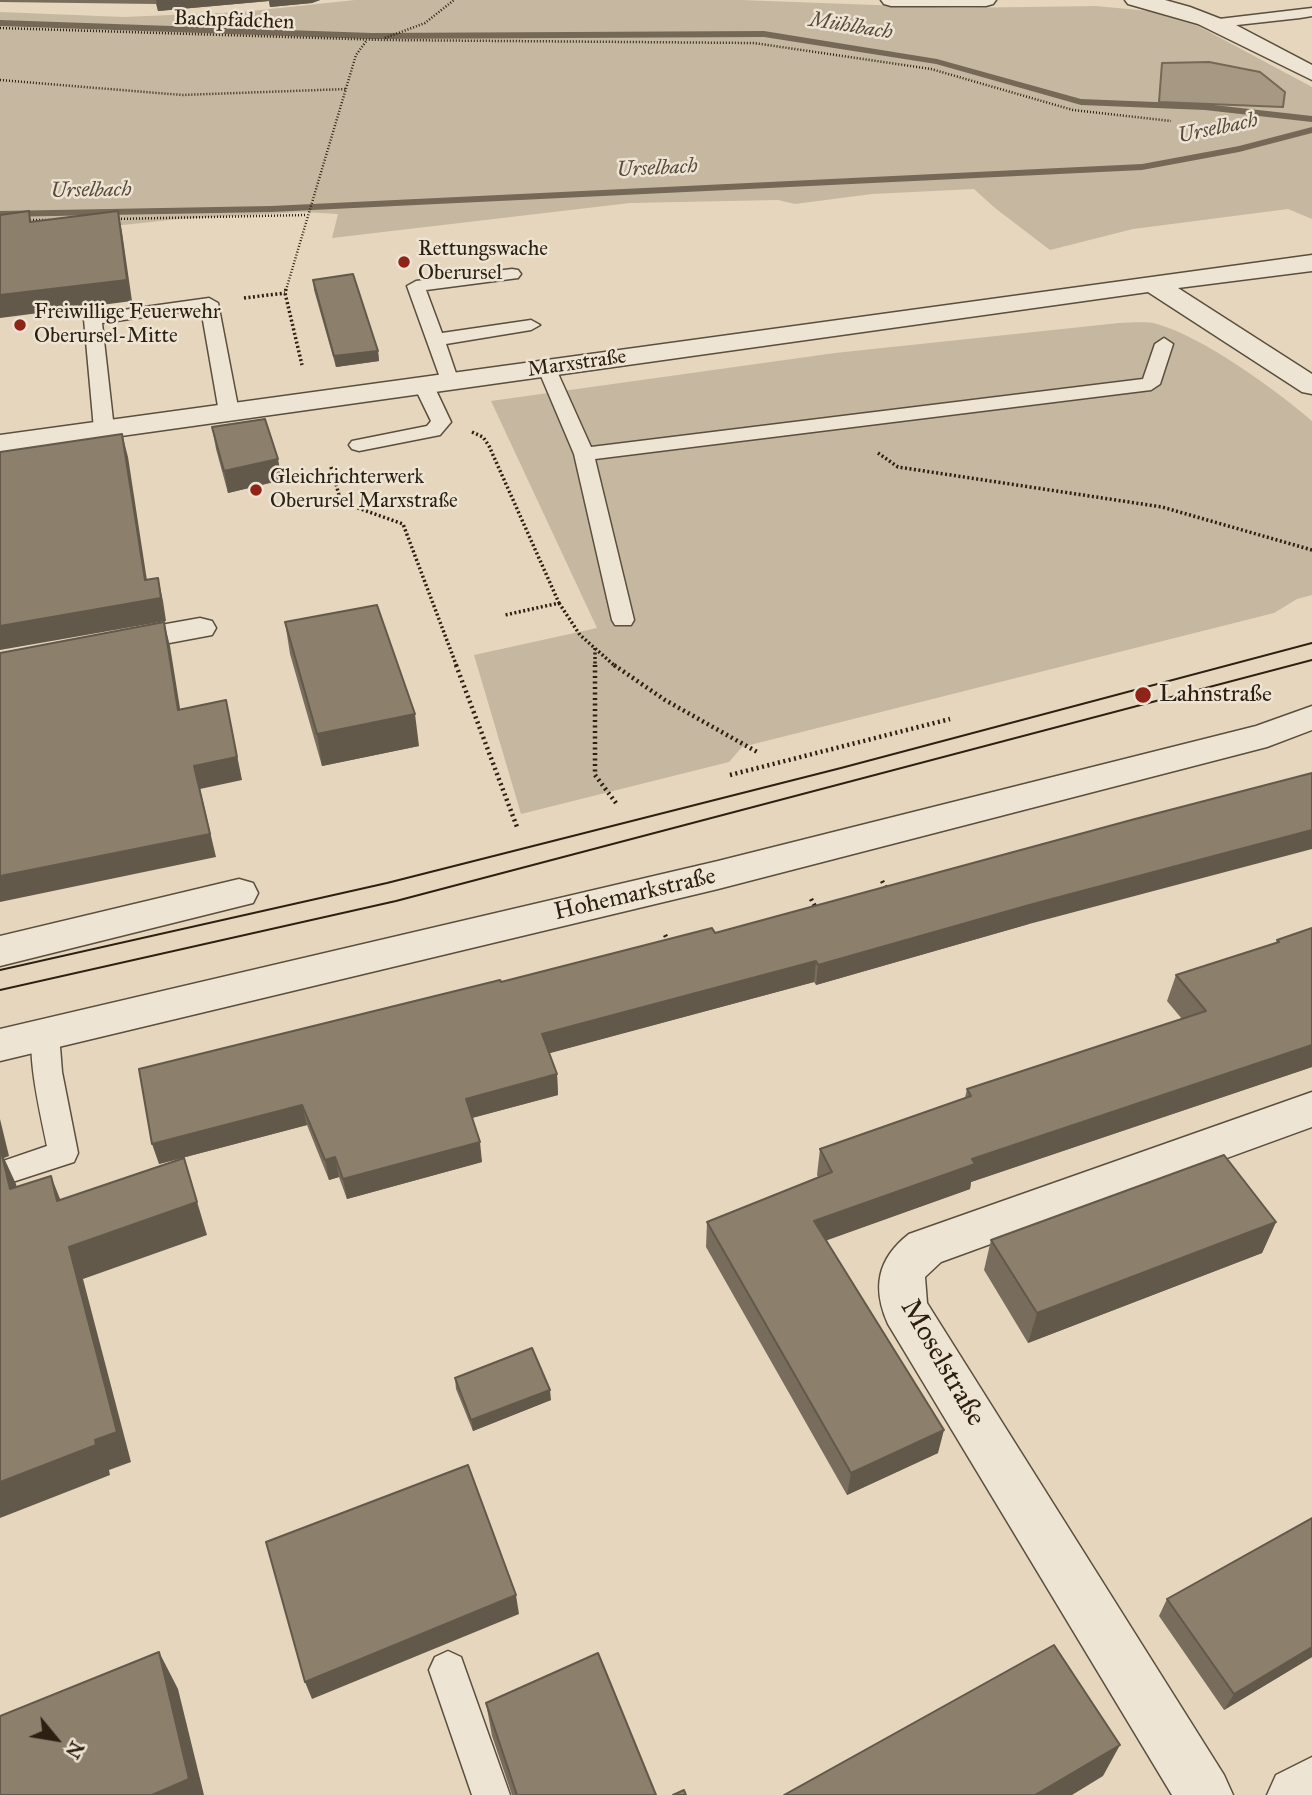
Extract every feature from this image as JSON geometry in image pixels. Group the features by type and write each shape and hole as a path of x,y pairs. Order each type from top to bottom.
{"street":[{"path":"891,0 986,0"},
{"path":"1135,0 1189,11 1219,23 1312,74"},
{"name":"Marxstraße","path":"0,444 1312,263"},
{"path":"1153,284 1312,386"},
{"path":"80,650 200,628"},
{"name":"Hohemarkstraße","path":"0,1045 718,875 1267,735 1312,717"},
{"name":"Hohemarkstraße","path":"1267,735 1312,731"},
{"path":"0,951 239,893"},
{"name":"Moselstraße","path":"1203,1795 905,1309 899,1286 906,1262 925,1248 1312,1109"},
{"path":"1296,1795 1312,1785"}],"lane":[{"path":"1219,23 1312,12"},
{"path":"359,445 432,431 441,422 435,340 416,286 512,274"},
{"path":"103,429 93,319 209,303 229,412"},
{"path":"435,340 531,325"},
{"path":"584,454 1151,384 1164,344"},
{"path":"547,369 584,454 623,620"},
{"path":"0,1174 63,1153 48,1072 45,1034"},
{"path":"448,1670 491,1795"}],"path":[{"path":"383,40 425,23 454,0"},
{"name":"Bachpfädchen","path":"0,28 383,40 754,43 931,69 1073,110 1171,121"},
{"path":"368,39 356,55 306,215 285,293 311,400 341,502 403,524 517,828"},
{"path":"0,80 182,95 346,89"},
{"path":"111,219 306,215"},
{"path":"28,220 56,220"},
{"path":"441,422 468,429 483,438 489,446 559,603 578,633 594,649 666,702 759,753"},
{"path":"836,423 898,467 1163,507 1312,550"},
{"path":"505,615 559,603"},
{"path":"594,649 595,775 617,803"},
{"path":"730,775 950,719"},
{"path":"882,881 888,892"},
{"path":"811,899 818,911"},
{"path":"665,935 671,946"}],"shaded area":[{"path":"355,0 740,0 957,8 1096,6 1149,11 1198,26 1312,87 1312,219 1288,209 1133,229 1050,250 974,189 872,194 795,204 778,200 630,203 332,238 338,214 303,212 179,219 76,230 0,225 0,12 124,17 242,12"},
{"path":"1209,62 1260,72 1285,92 1283,107 1159,102 1162,63"},
{"path":"1119,323 1157,324 1195,340 1259,380 1312,421 1312,595 1297,599 1274,613 742,747 729,762 521,814 474,655 597,628 491,401 835,353"}],"building":[{"path":"29,211 30,222 118,211 127,280 0,295 0,215"},
{"path":"353,274 378,351 334,356 313,280"},
{"path":"265,419 278,459 224,471 212,427"},
{"path":"122,434 145,580 158,578 161,598 0,626 0,452"},
{"path":"377,605 415,714 317,734 285,622"},
{"path":"164,622 178,710 226,700 237,757 194,766 210,834 0,876 0,653"},
{"path":"1312,773 1312,830 1033,904 818,965 816,961 542,1034 557,1074 466,1099 480,1142 343,1179 335,1157 325,1160 302,1105 152,1144 139,1069 712,928 715,933"},
{"path":"1312,928 1312,1045 972,1159 975,1164 814,1221 944,1430 851,1473 707,1222 832,1172 820,1149 971,1096 967,1089 1206,1011 1176,975 1279,942 1277,940"},
{"path":"0,1151 10,1189 51,1176 57,1201 184,1158 197,1202 69,1247 117,1432 95,1440 96,1445 0,1482"},
{"path":"1224,1155 1276,1222 1037,1313 991,1240"},
{"path":"532,1348 550,1390 471,1420 455,1378"},
{"path":"468,1465 516,1595 305,1682 266,1542"},
{"path":"1312,1518 1312,1647 1234,1694 1167,1599"},
{"path":"1054,1645 1120,1745 1035,1795 784,1795"},
{"path":"159,1652 189,1779 152,1795 0,1795 0,1716"},
{"path":"598,1653 656,1795 517,1795 486,1703"},
{"path":"684,1790 686,1795 673,1795"}],"waterway":[{"name":"Mühlbach","path":"0,23 372,36 764,34 937,62 1081,102 1205,107 1312,119"},
{"name":"Urselbach","path":"0,214 271,209 1142,167 1239,149 1312,130"}],"tram line":[{"path":"0,970 387,883 841,768 1312,643"},
{"path":"0,990 396,901 1312,660"}],"place":[{"name":"Rettungswache Oberursel","path":"404,262"},
{"name":"Freiwillige Feuerwehr Oberursel-Mitte","path":"20,325"},
{"name":"Gleichrichterwerk Oberursel Marxstraße","path":"256,490"},
{"name":"Lahnstraße","path":"1143,695"}]}
